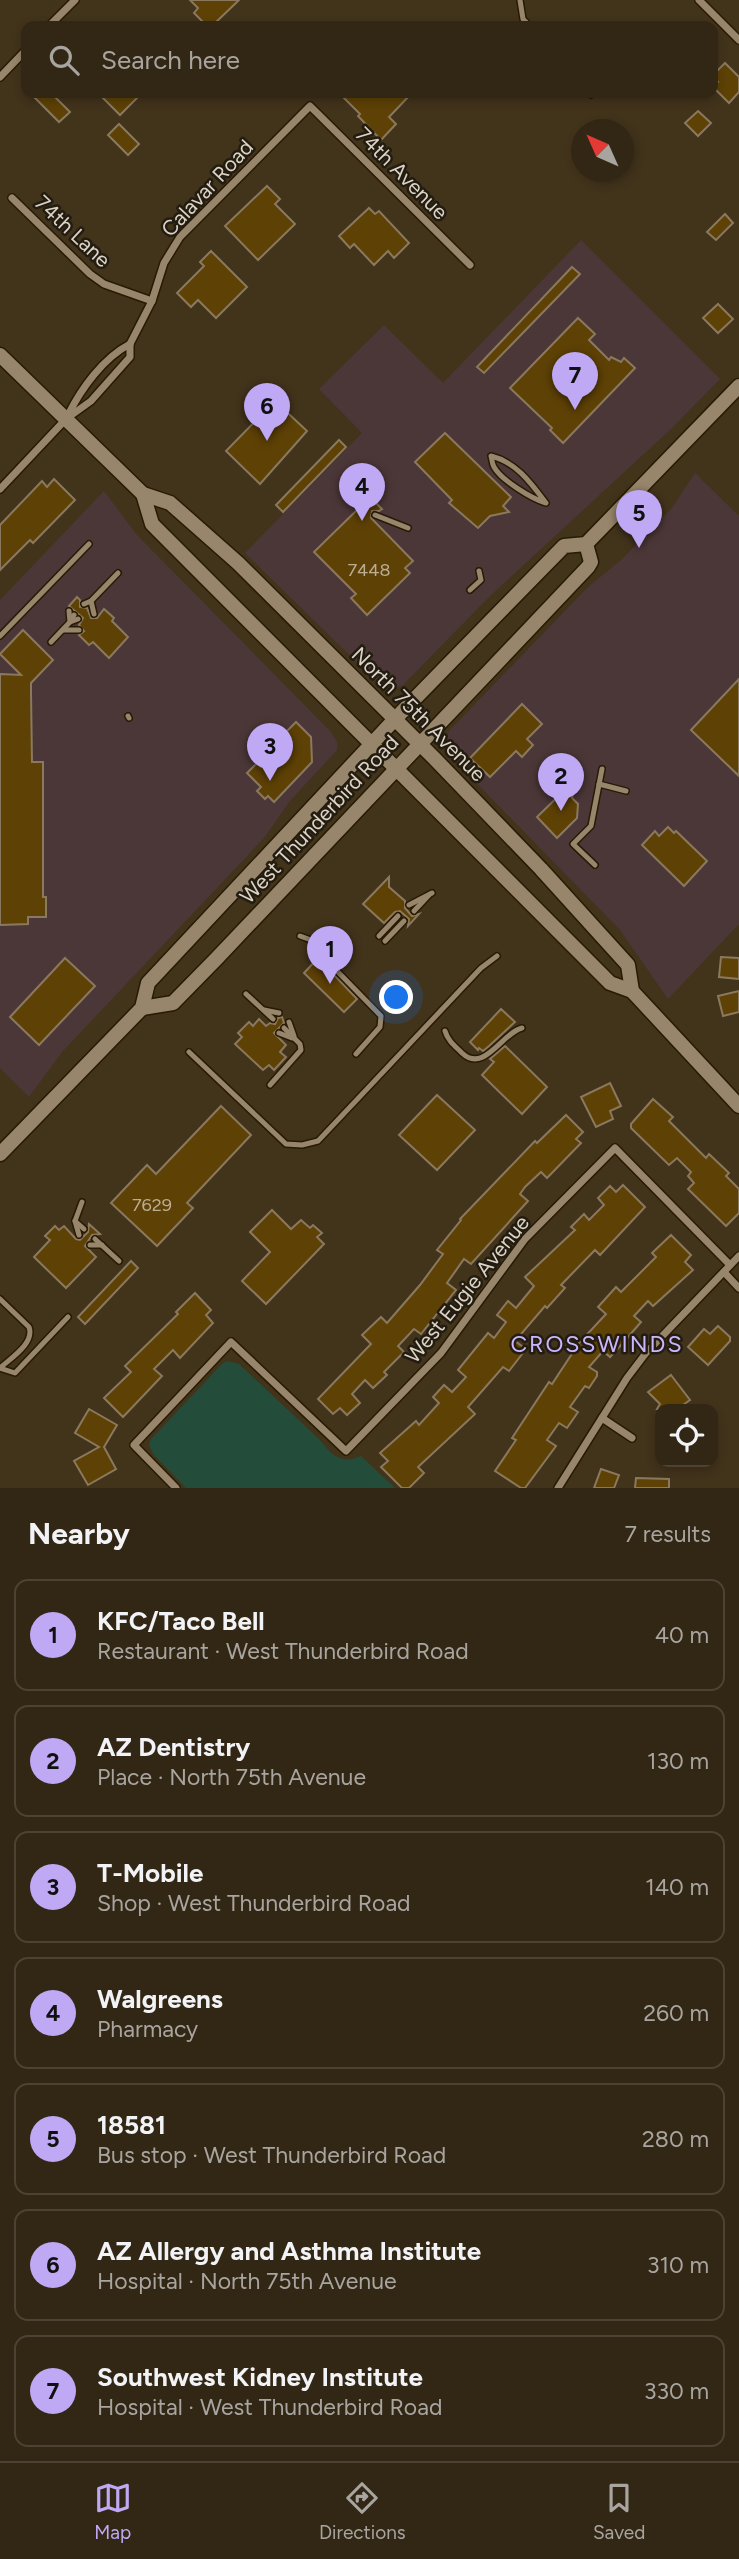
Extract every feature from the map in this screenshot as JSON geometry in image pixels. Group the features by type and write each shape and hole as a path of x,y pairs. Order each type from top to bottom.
{"main road":[{"name":"North 75th Avenue","path":"0,355 143,494 170,503 238,563 419,743 525,852 628,965 632,991"},
{"name":"West Thunderbird Road","path":"0,1154 142,1008 148,983 395,719 564,546 586,544 739,386"},
{"name":"North 75th Avenue","path":"143,494 152,524 610,983 632,991 739,1105"},
{"name":"West Thunderbird Road","path":"142,1008 173,1003 588,567 591,562 586,544"}],"street":[{"path":"54,21 75,0"},
{"path":"699,0 739,40"},
{"path":"0,77 21,55"},
{"name":"74th Avenue","path":"310,106 470,265"},
{"name":"Calavar Road","path":"66,419 91,401 130,357 130,344 152,301 164,263 180,237 310,106"},
{"name":"74th Lane","path":"12,198 90,274 104,284 152,301"},
{"name":"Calavar Road","path":"66,419 79,392 119,350 130,344"},
{"path":"0,489 66,419"},
{"name":"West Eugie Avenue","path":"177,1488 134,1445 232,1342 346,1451 441,1353 525,1239 615,1148 727,1268"},
{"path":"558,1488 646,1353 739,1256"},
{"path":"727,1268 739,1288"},
{"path":"602,1418 632,1438"}],"lane":[{"path":"520,0 525,21"},
{"path":"102,368 112,379"},
{"path":"491,456 505,459 527,479 546,503 520,491 494,467 491,456"},
{"path":"354,494 363,503"},
{"path":"375,515 408,528"},
{"path":"0,636 89,544"},
{"path":"470,590 481,579 479,571"},
{"path":"84,604 92,601 118,573"},
{"path":"92,601 94,614"},
{"path":"51,642 71,622 74,615 71,622"},
{"path":"63,630 79,630"},
{"path":"595,865 573,844 591,826 602,769"},
{"path":"599,784 626,791"},
{"path":"409,905 432,893 414,911"},
{"path":"379,936 398,916"},
{"path":"385,941 404,921"},
{"path":"300,936 311,940 381,1016 380,1027 356,1054"},
{"path":"189,1052 286,1144 302,1145 318,1141 481,968 497,956"},
{"path":"246,994 264,1010 271,1021"},
{"path":"264,1010 279,1013"},
{"path":"289,1022 295,1039"},
{"path":"445,1031 448,1039 466,1057 477,1060 488,1055 513,1030 522,1028"},
{"path":"270,1085 301,1050 295,1039 281,1031"},
{"path":"82,1202 75,1221 82,1232"},
{"path":"92,1242 102,1245 119,1261"},
{"path":"0,1299 31,1332 30,1339 0,1368 15,1373 68,1317"}],"shaded area":[{"path":"581,240 720,379 672,428 490,596 402,686 392,689 380,685 245,553 362,433 319,389 384,325 443,383"},
{"path":"695,473 739,516 739,924 668,999 620,930 451,757 445,747 449,731 588,587 621,560 672,508"},
{"path":"104,491 137,535 331,732 337,742 337,750 289,802 264,838 62,1052 29,1097 0,1068 0,600"}],"green space":[{"path":"228,1361 239,1364 333,1454 343,1459 361,1456 395,1488 186,1488 153,1454 149,1444 223,1363"}],"building":[{"path":"190,0 239,0 217,21 202,21 194,13 198,8"},
{"path":"725,63 739,77 739,92 729,103 718,92 718,70"},
{"path":"35,98 56,98 70,112 59,122"},
{"path":"103,98 137,98 120,115"},
{"path":"344,98 407,98 389,117 396,124 381,140 358,116 360,114"},
{"path":"698,111 711,123 698,136 685,123"},
{"path":"119,124 139,144 128,155 108,135"},
{"path":"267,186 280,199 275,204 295,224 258,260 225,226"},
{"path":"369,208 375,214 379,211 409,243 394,258 388,251 374,265 354,244 350,248 339,236"},
{"path":"725,214 733,223 716,240 707,232"},
{"path":"211,251 247,287 216,318 198,300 191,307 177,293 204,266 200,262"},
{"path":"572,267 580,274 484,373 477,367"},
{"path":"718,304 733,319 718,333 703,318"},
{"path":"578,318 595,334 589,340 609,360 611,357 621,362 624,358 635,368 563,443 550,430 552,428 510,388"},
{"path":"275,401 307,431 260,484 226,451"},
{"path":"445,433 511,497 503,506 509,512 490,516 478,528 449,503 452,500 415,462"},
{"path":"339,440 346,447 283,512 276,505"},
{"path":"54,479 75,500 33,543 30,540 0,570 0,525 42,481 47,487"},
{"path":"370,497 382,509 372,511 371,518 413,561 405,568 410,573 367,615 351,598 356,594 314,552 359,508 367,507"},
{"path":"77,597 80,607 87,608 91,618 97,618 104,609 128,637 109,658 93,642 89,645 79,635 84,631 79,625 83,618 69,606"},
{"path":"23,630 53,660 31,683 32,762 43,762 43,897 46,897 46,917 28,917 28,924 0,925 0,674 21,675 0,654"},
{"path":"739,679 739,776 691,730"},
{"path":"522,704 542,724 527,739 533,745 522,757 516,751 490,777 470,758"},
{"path":"296,722 311,737 312,762 274,802 268,796 265,799 257,791 261,787 247,773 257,763 261,767 289,737 285,733"},
{"path":"577,778 572,798 578,804 577,818 557,838 537,817"},
{"path":"668,827 674,833 676,831 707,861 684,886 642,845 655,831 659,836"},
{"path":"389,877 389,887 405,901 405,908 412,916 419,914 408,926 409,919 400,911 395,912 384,923 363,904"},
{"path":"721,957 739,958 739,979 719,977"},
{"path":"65,958 95,986 39,1045 10,1017"},
{"path":"318,958 357,999 344,1012 304,973"},
{"path":"739,991 739,1012 723,1016 718,996"},
{"path":"501,1009 515,1022 483,1051 479,1048 478,1050 470,1042"},
{"path":"282,1017 284,1023 274,1033 286,1045 280,1052 286,1057 274,1070 269,1065 263,1070 235,1044 242,1037 238,1033 249,1022 253,1026 259,1019 266,1026 275,1024 278,1018"},
{"path":"505,1046 547,1087 522,1114 482,1075 494,1062 490,1059"},
{"path":"610,1083 621,1106 610,1111 613,1119 596,1127 581,1097"},
{"path":"437,1095 475,1130 437,1170 399,1135"},
{"path":"653,1099 673,1117 669,1121 706,1158 709,1154 729,1173 726,1176 739,1189 739,1213 726,1226 688,1189 694,1183 688,1176 691,1172 677,1158 669,1165 631,1128 631,1124"},
{"path":"221,1106 251,1135 187,1203 193,1208 157,1246 111,1203 147,1165 156,1174"},
{"path":"566,1115 583,1132 576,1139 581,1143 547,1178 541,1172 525,1187 520,1194 528,1201 471,1264 464,1259 447,1283 456,1290 421,1334 414,1329 398,1346 404,1352 384,1372 387,1375 373,1388 365,1380 352,1394 360,1403 347,1415 340,1408 333,1414 318,1399 371,1344 362,1335 381,1317 387,1323 443,1254 437,1250 460,1219 535,1141 537,1143"},
{"path":"623,1185 645,1207 600,1255 595,1250 561,1285 565,1288 547,1308 545,1306 515,1341 526,1349 509,1371 503,1367 468,1407 475,1414 418,1467 424,1473 409,1488 402,1488 381,1467 388,1461 380,1453 416,1421 419,1425 439,1403 433,1397 444,1385 452,1392 466,1377 458,1370 488,1333 494,1338 506,1322 497,1315 508,1301 516,1308 534,1286 525,1277 575,1230 571,1227 584,1214 589,1220 604,1205 598,1198 610,1186 616,1192"},
{"path":"272,1210 291,1229 301,1220 310,1228 313,1225 322,1233 317,1237 324,1244 266,1304 242,1281 270,1252 250,1232"},
{"path":"89,1224 100,1234 92,1235 85,1246 96,1257 66,1288 34,1257 50,1240 45,1236 55,1226 59,1230 64,1226 80,1240 88,1232"},
{"path":"671,1235 691,1255 685,1262 693,1270 653,1306 648,1301 634,1316 641,1322 622,1344 610,1357 603,1351 589,1367 597,1372 597,1376 589,1388 585,1386 570,1407 578,1412 567,1428 559,1423 547,1440 556,1446 525,1488 495,1471 516,1440 512,1438 549,1382 552,1384 579,1343 606,1314 598,1307 616,1287 621,1292 656,1257 652,1253"},
{"path":"131,1261 138,1268 85,1324 78,1317"},
{"path":"195,1293 211,1310 206,1315 213,1323 180,1358 173,1350 154,1369 162,1376 123,1417 104,1398 131,1372 125,1366 178,1314 176,1312"},
{"path":"718,1326 730,1337 730,1341 708,1365 688,1347 704,1329 710,1334"},
{"path":"671,1375 690,1400 684,1404 660,1404 648,1392"},
{"path":"89,1409 117,1425 104,1447 116,1469 88,1485 74,1461 99,1447 75,1433"},
{"path":"601,1469 619,1475 614,1488 594,1488"},
{"path":"636,1478 669,1479 669,1488 635,1488"}],"place":[{"name":"Southwest Kidney Institute","path":"575,410"},
{"name":"AZ Allergy and Asthma Institute","path":"267,441"},
{"name":"Walgreens","path":"362,521"},
{"name":"18581","path":"639,548"},
{"name":"T-Mobile","path":"270,781"},
{"name":"AZ Dentistry","path":"561,811"},
{"name":"KFC/Taco Bell","path":"330,984"}],"district":[{"name":"CROSSWINDS","path":"597,1344"}]}
